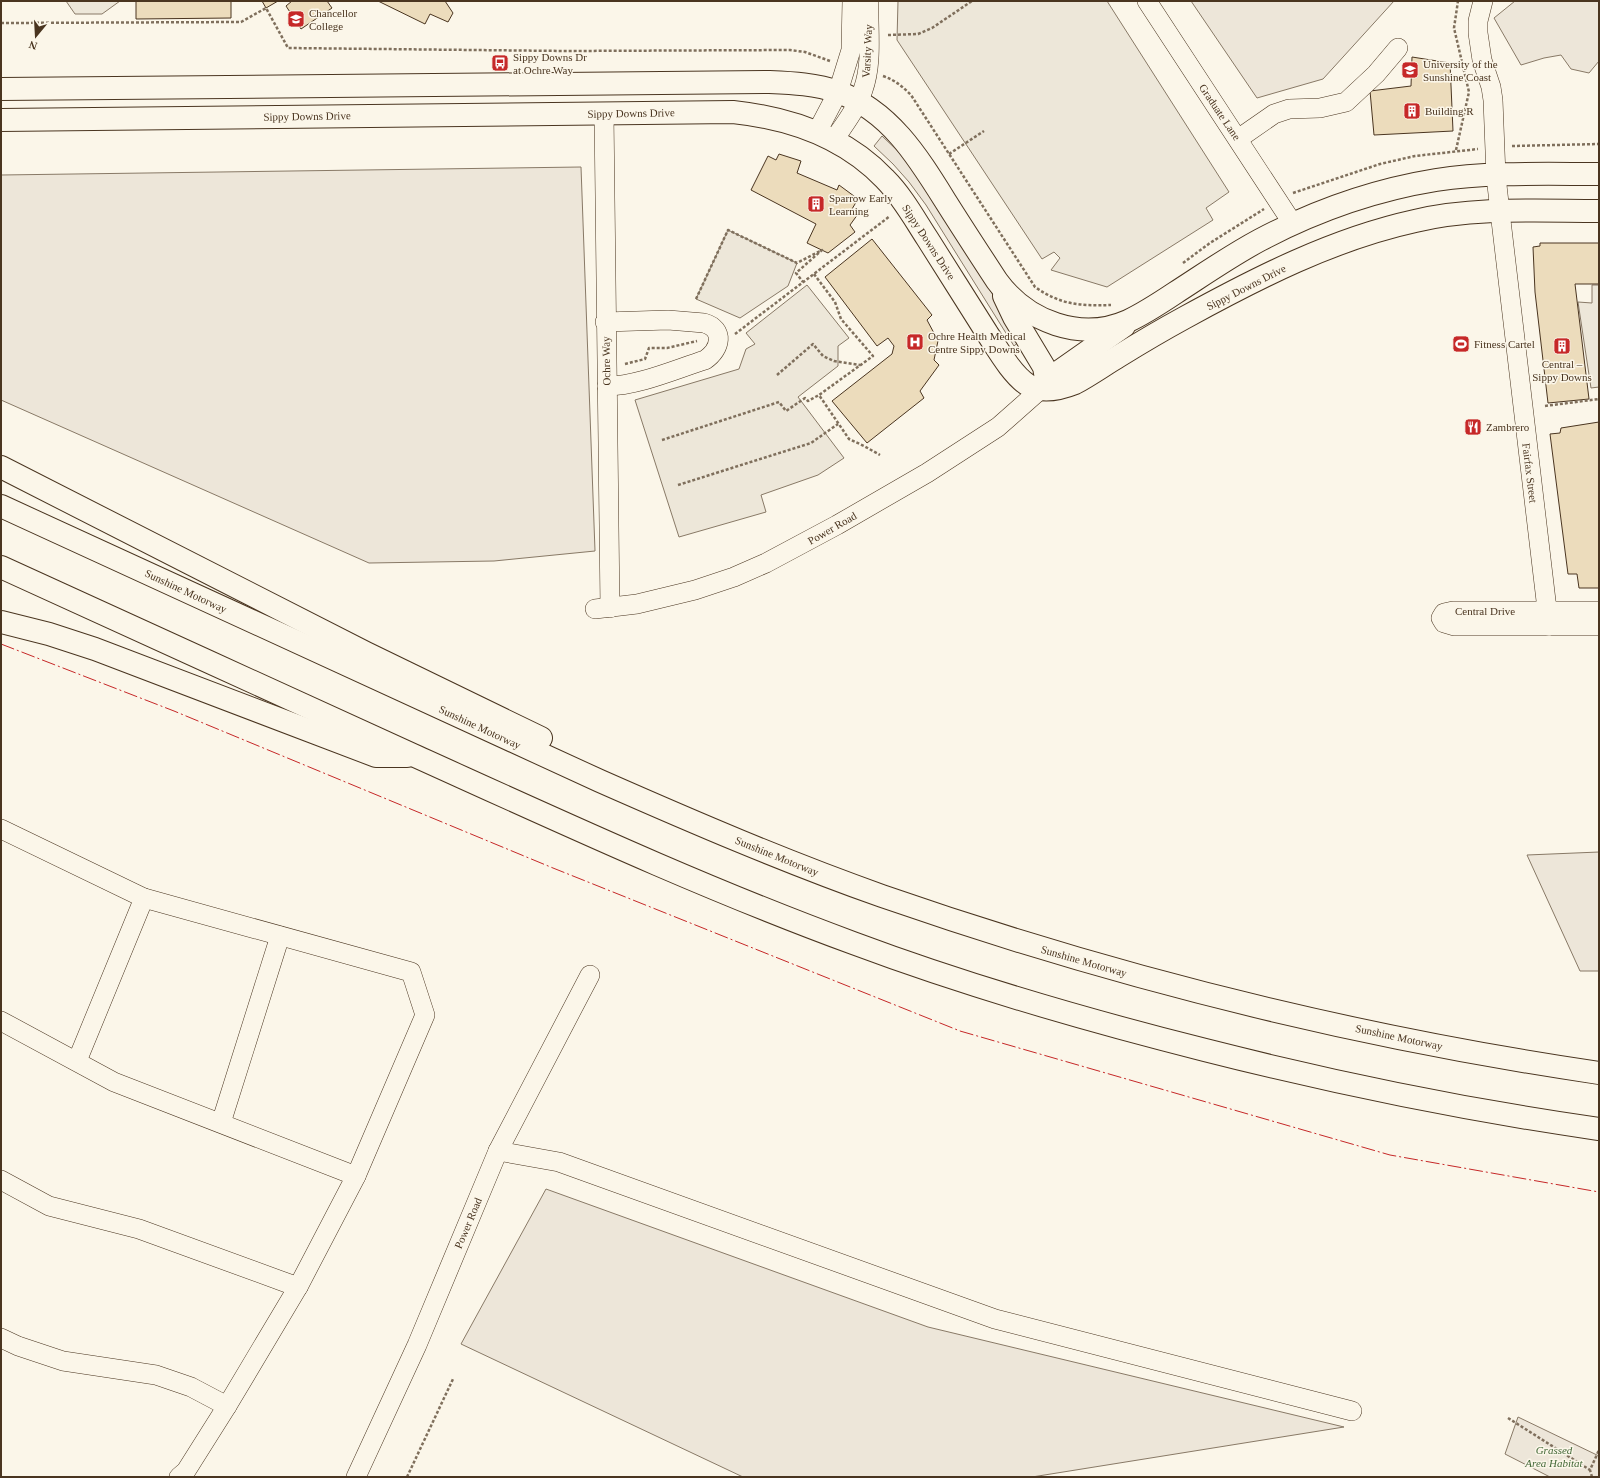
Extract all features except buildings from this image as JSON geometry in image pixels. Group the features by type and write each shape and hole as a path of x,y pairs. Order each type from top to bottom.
{"main road":[{"path":"1,90 769,82 812,86 838,92 858,102 886,121 899,134 919,159 997,282 1014,317 1044,367 1046,379 1041,389"},
{"name":"Sippy Downs Drive","path":"1,120 733,112 776,119 825,136 875,169 894,188 1013,371 1025,383 1041,389 1056,389 1074,383 1184,318 1258,281 1338,244 1368,234 1416,220 1454,214 1599,210"},
{"path":"1041,389 1057,373 1138,316 1220,264 1259,241 1293,224 1348,202 1407,185 1444,180 1496,176 1599,174"},
{"path":"997,282 1010,297 1031,313 1045,321 1063,327 1072,329 1095,328 1118,324 1138,316"},
{"path":"1,468 366,653 587,761 600,781"},
{"name":"Sunshine Motorway","path":"1,506 679,816 803,866 888,898 1064,955 1164,984 1292,1015 1435,1045 1599,1073"},
{"path":"1,566 603,842 735,898 856,944 979,987 1051,1010 1297,1073 1415,1098 1599,1128"},
{"path":"1,622 49,634 95,649 376,756 416,756"}],"street":[{"name":"Varsity Way","path":"825,136 851,50 852,1"},
{"name":"Varsity Way","path":"825,136 858,102 863,91 868,72 869,1"},
{"name":"Graduate Lane","path":"1147,1 1293,224"},
{"name":"Fairfax Street","path":"1482,1 1478,22 1478,33 1482,60 1493,100 1496,176 1522,413 1548,619"},
{"path":"1238,139 1274,114 1288,109 1320,108 1346,102 1376,74 1398,48"},
{"name":"Ochre Way","path":"602,609 607,386 605,322 604,114"},
{"path":"605,322 668,320 693,321 709,324 716,330 718,336 716,350 706,360 633,383 619,386 607,386"},
{"name":"Power Road","path":"602,609 651,601 695,590 734,577 791,550 837,526 927,473 1001,424 1041,389"},
{"path":"1548,619 1599,611"},
{"path":"1548,619 1599,626"},
{"path":"1,828 144,898 411,972 425,1014 356,1176 298,1287 227,1406 186,1471 180,1477"},
{"path":"77,1061 144,898"},
{"path":"221,1123 280,936"},
{"name":"Power Road","path":"356,1477 417,1345 498,1152 590,975"},
{"path":"1,1021 114,1082 356,1176"},
{"path":"498,1152 559,1162 995,1319 1352,1411"},
{"path":"1,1180 48,1206 139,1229 298,1287"},
{"path":"1,1338 18,1346 63,1361 156,1375 190,1388 227,1406"}],"path":[{"path":"888,35 918,34 932,28 972,1"},
{"path":"1456,150 1469,92 1454,28 1458,1"},
{"path":"949,154 984,131"},
{"path":"622,365 645,359 649,348 667,348 718,336 735,334 905,205"},
{"path":"696,299 728,230 797,263 822,250 796,273 803,282"},
{"path":"662,440 779,402 786,411 805,398 808,401 819,395 873,356 841,319 835,302 814,274"},
{"path":"777,375 813,344 823,356 834,361 860,365"},
{"path":"819,395 848,439 880,455"},
{"path":"1545,406 1599,399"},
{"path":"678,485 811,442 838,424"},
{"path":"407,1477 453,1379"},
{"path":"1508,1418 1590,1470"},
{"path":"1592,1477 1590,1470 1599,1450"}],"green space":[{"path":"1191,1 1394,1 1323,79 1257,98"},
{"path":"1515,1 1599,1 1599,61 1589,73 1571,69 1561,55 1544,58 1521,65 1494,18"},
{"path":"882,136 900,153 925,185 1021,340 1014,346 926,205 909,182 874,146"},
{"path":"581,167 595,551 494,561 369,563 1,400 1,175"},
{"path":"1599,852 1599,971 1580,971 1527,855"},
{"path":"546,1189 928,1327 1344,1427 1032,1477 743,1477 461,1344"},
{"name":"Grassed Area Habitat","path":"1518,1417 1599,1456 1599,1477 1550,1477 1505,1454"}],"shaded area":[{"path":"66,1 120,1 102,14 75,14"},
{"path":"898,1 1107,1 1229,192 1206,208 1213,220 1107,287 1051,270 1060,258 1054,252 1042,259 897,40"},
{"path":"728,230 797,263 788,286 740,318 696,299"},
{"path":"807,285 849,338 838,346 838,366 798,397 844,458 818,475 761,495 766,512 679,537 635,400 739,369 746,349 755,344 746,333"},
{"path":"1592,285 1599,285 1599,387 1591,388 1578,302 1592,303"}],"power":[{"path":"1,644 174,711 553,868 960,1031 1390,1155 1599,1192"}],"place":[{"name":"Chancellor College","path":"296,19"},
{"name":"Sippy Downs Dr at Ochre Way","path":"500,63"},
{"name":"University of the Sunshine Coast","path":"1410,70"},
{"name":"Building R","path":"1412,111"},
{"name":"Sparrow Early Learning","path":"816,204"},
{"name":"Ochre Health Medical Centre Sippy Downs","path":"915,342"},
{"name":"Fitness Cartel","path":"1461,344"},
{"name":"Central – Sippy Downs","path":"1562,346"},
{"name":"Zambrero","path":"1473,427"}]}
